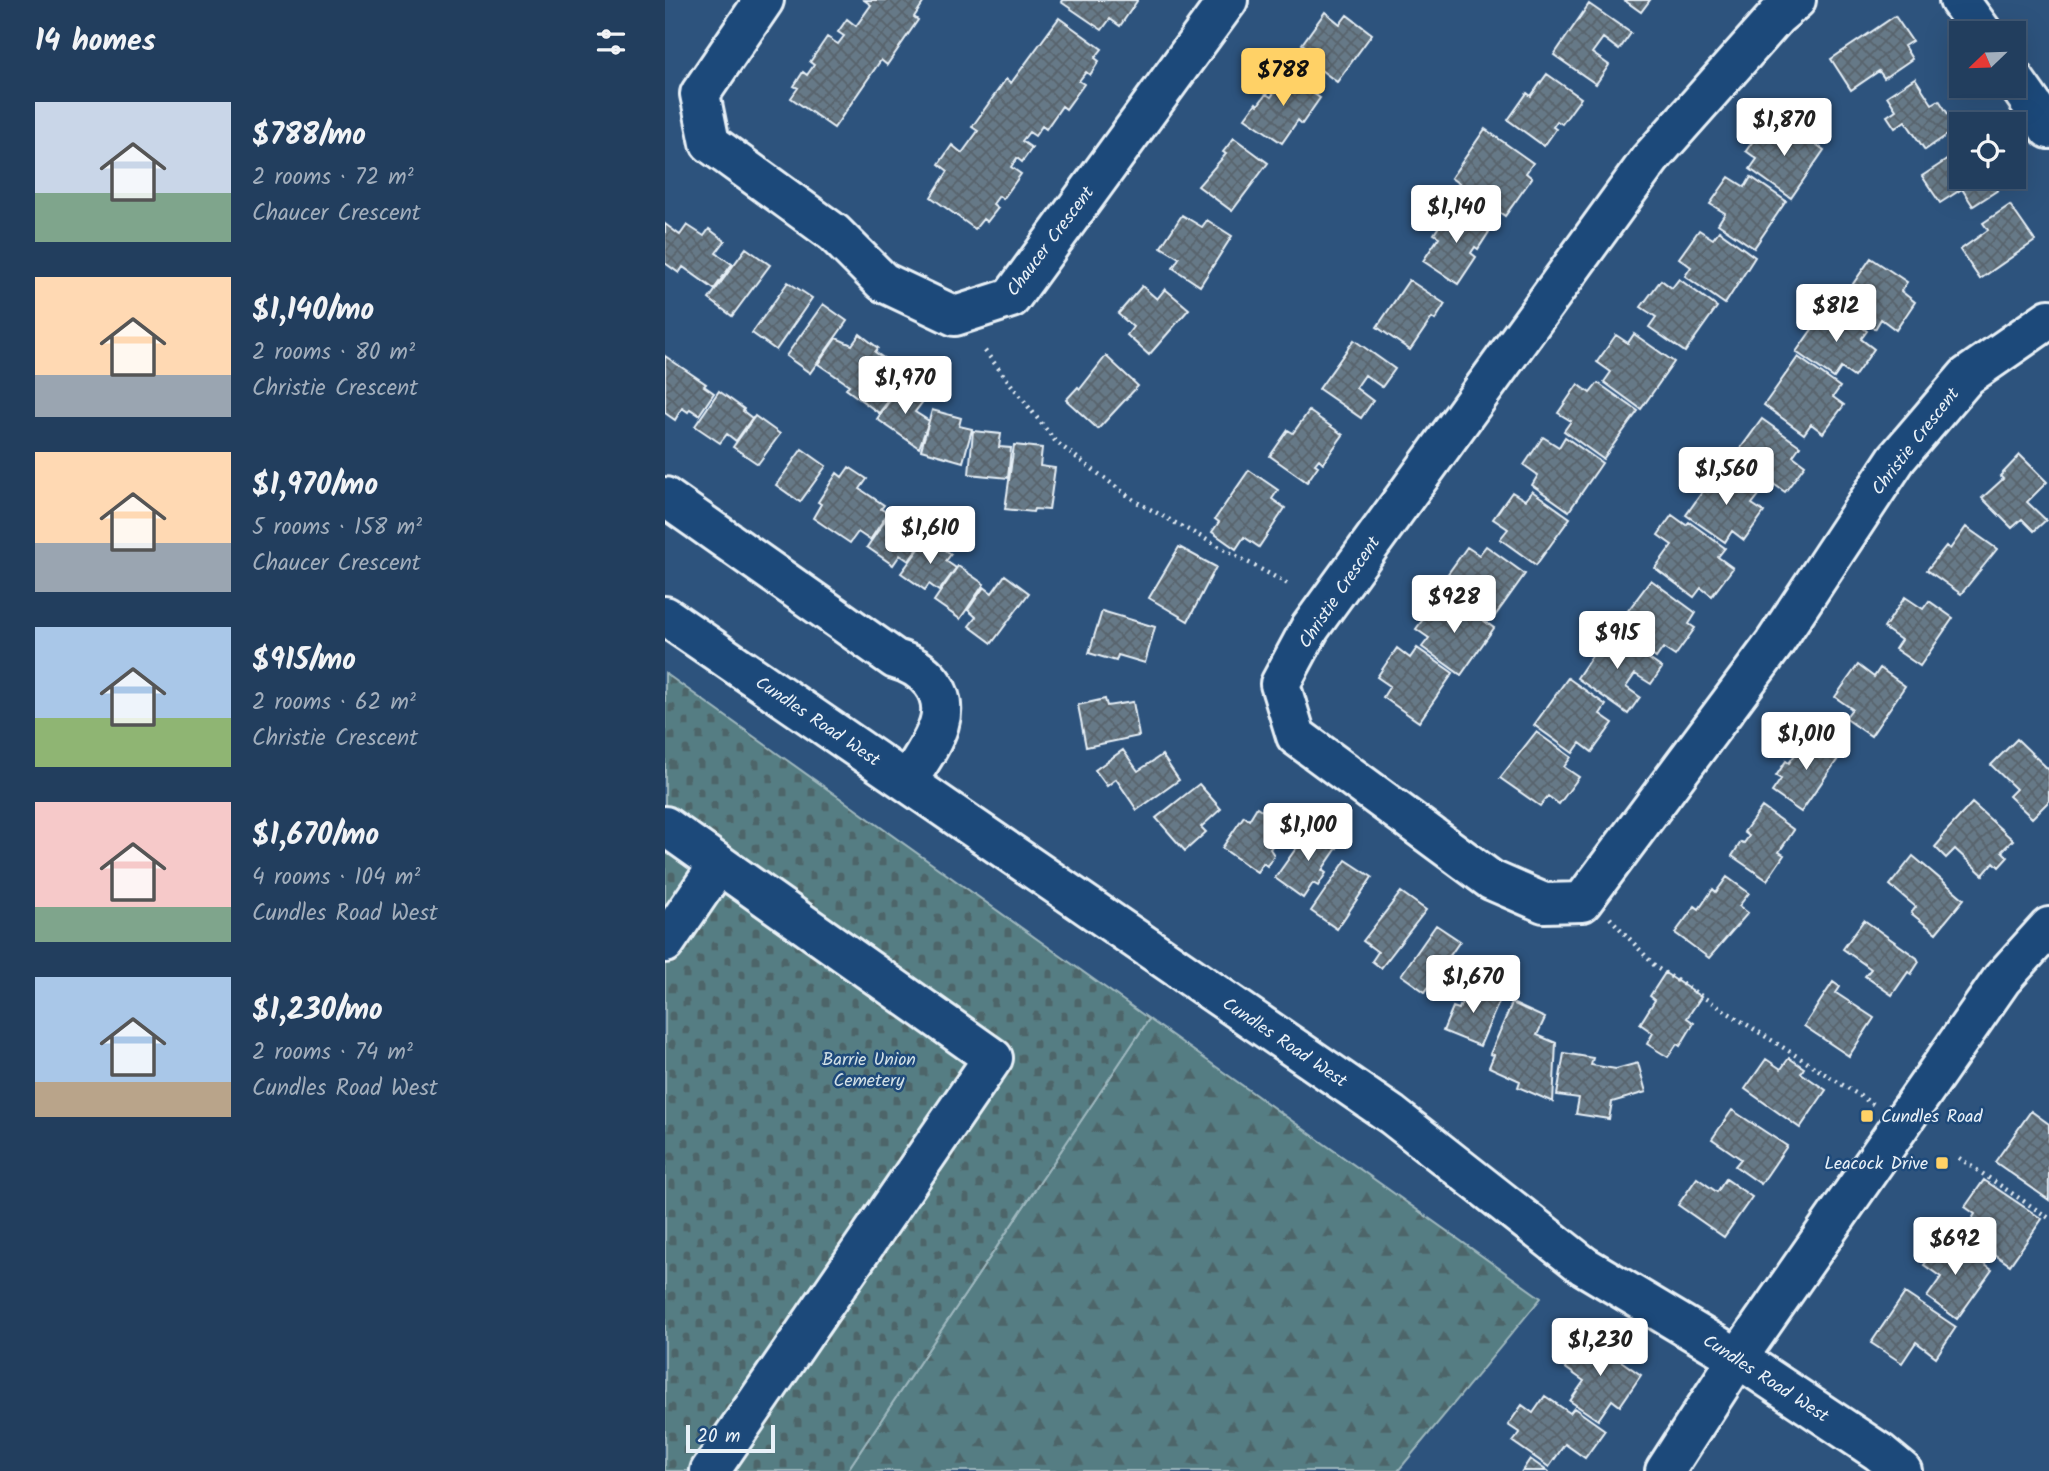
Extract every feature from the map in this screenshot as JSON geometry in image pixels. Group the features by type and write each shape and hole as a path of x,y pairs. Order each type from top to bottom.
{"street":[{"name":"Chaucer Crescent","path":"764,0 700,94 710,143 834,233 883,282 955,316 1011,298 1228,0"},
{"name":"Christie Crescent","path":"1796,0 1777,16 1650,159 1310,628 1280,684 1296,736 1491,880 1544,903 1582,902 1774,644 1897,458 1966,376 2049,319"},
{"path":"1959,0 1974,21"},
{"path":"2027,98 2049,129"},
{"path":"665,497 895,659 912,664 926,673 939,695 940,721 936,733 907,782"},
{"name":"Cundles Road West","path":"665,616 1392,1115 1584,1266 1738,1358 1879,1452 1902,1471"},
{"path":"665,825 993,1058 710,1471"},
{"path":"665,943 719,864"},
{"path":"1665,1471 1738,1358 2002,979 2049,927"}],"path":[{"path":"985,351 1056,442 1135,501 1288,584"},
{"path":"1588,894 1657,968 1902,1123"},
{"path":"1959,1158 2049,1218"}],"green space":[{"name":"Barrie Union Cemetery","path":"665,673 1149,1019 847,1471 665,1471"},
{"path":"1149,1019 1541,1298 1398,1471 847,1471"}],"building":[{"path":"864,0 925,0 914,17 918,20 887,65 881,60 834,128 791,98 798,88 794,86 803,72 807,75 814,65 810,62 827,37 838,44 844,36 838,32 847,19 856,26 871,5"},
{"path":"1624,0 1650,0 1641,12"},
{"path":"1137,1 1120,26 1110,19 1102,30 1061,2"},
{"path":"1589,4 1631,33 1619,50 1603,38 1592,53 1609,65 1596,84 1554,55"},
{"path":"1325,12 1340,24 1347,15 1372,34 1337,82 1313,64 1319,56 1302,44"},
{"path":"1895,16 1912,41 1904,46 1912,59 1884,78 1879,71 1851,90 1831,59"},
{"path":"1059,18 1102,49 1095,58 1099,61 1090,75 1086,72 1079,81 1084,84 1066,109 1062,106 1046,129 1042,126 1035,136 1029,132 1022,141 1032,148 1022,162 1017,158 1011,167 1021,174 1003,199 999,196 993,204 998,208 987,222 983,219 975,229 931,197 948,171 939,164 952,145 962,153 978,131 972,127 1006,79 1011,83"},
{"path":"1283,73 1320,98 1302,124 1298,120 1282,143 1245,118 1266,94 1271,97"},
{"path":"1547,74 1581,98 1562,124 1557,121 1553,127 1556,129 1544,146 1508,120 1527,93 1531,96"},
{"path":"1915,78 1932,104 1939,100 1949,116 1949,134 1925,150 1905,121 1895,128 1887,116 1896,110 1887,96"},
{"path":"1765,124 1780,134 1787,124 1824,150 1791,198 1750,169 1757,159 1746,151"},
{"path":"1485,129 1533,163 1526,173 1532,178 1505,216 1451,178"},
{"path":"1234,138 1268,163 1232,211 1198,186 1226,154 1223,152"},
{"path":"1949,158 1949,189 1962,189 1940,203 1922,176"},
{"path":"1729,177 1745,187 1751,177 1786,201 1754,248 1718,224 1725,213 1710,204"},
{"path":"1962,189 1998,190 1973,206"},
{"path":"2010,205 2035,241 1980,279 1960,250 1988,230 1983,223"},
{"path":"1452,207 1489,232 1478,249 1475,247 1471,253 1476,257 1458,284 1423,261 1439,237 1434,234"},
{"path":"1182,215 1202,227 1207,220 1232,236 1200,286 1173,268 1179,258 1161,247"},
{"path":"665,224 680,235 687,225 704,236 709,229 725,241 716,253 732,264 714,289 683,267 679,273 665,263"},
{"path":"1699,230 1713,239 1719,231 1755,257 1725,304 1685,276 1691,267 1679,258"},
{"path":"746,248 770,265 732,316 709,299"},
{"path":"1871,258 1907,282 1901,291 1915,302 1896,330 1881,319 1875,329 1839,304"},
{"path":"1679,279 1717,307 1685,352 1649,327 1656,317 1641,307 1661,280 1672,288"},
{"path":"1409,280 1445,304 1410,350 1377,327"},
{"path":"788,282 812,298 776,350 752,333"},
{"path":"1142,286 1157,299 1165,289 1189,309 1149,355 1127,335 1133,327 1118,314"},
{"path":"823,304 847,321 810,373 786,356"},
{"path":"1830,304 1867,331 1861,339 1874,349 1854,377 1841,368 1834,378 1796,352"},
{"path":"860,334 878,348 875,352 892,364 884,376 899,387 879,413 846,389 849,385 818,364 836,338 852,345"},
{"path":"1634,334 1674,362 1641,409 1604,382 1611,372 1597,362 1616,335 1628,343"},
{"path":"1354,340 1395,369 1382,387 1365,375 1356,388 1373,401 1361,418 1319,389"},
{"path":"665,356 706,384 704,386 714,393 699,415 690,409 688,412 682,408 675,420 665,413"},
{"path":"1106,356 1138,386 1098,429 1066,400 1078,387 1080,389"},
{"path":"1798,357 1840,387 1833,397 1844,405 1823,433 1811,424 1804,434 1764,405"},
{"path":"1598,383 1638,411 1603,459 1564,431 1571,421 1558,413 1578,384 1590,393"},
{"path":"901,384 924,400 915,412 929,421 919,448 877,419"},
{"path":"719,391 752,418 736,441 727,434 720,443 695,426"},
{"path":"932,410 961,418 959,426 972,429 963,462 921,450"},
{"path":"1309,411 1343,435 1323,463 1319,459 1315,464 1318,466 1307,482 1270,456 1288,430 1293,433"},
{"path":"755,416 780,434 758,464 733,447"},
{"path":"1762,419 1800,446 1793,456 1805,465 1785,492 1772,483 1764,493 1727,467"},
{"path":"973,431 1001,434 999,447 1011,448 1008,478 969,474"},
{"path":"1543,437 1559,447 1565,437 1602,463 1569,511 1532,485 1538,475 1524,465"},
{"path":"1014,445 1042,448 1040,466 1055,468 1049,510 1034,509 1033,512 1005,509"},
{"path":"802,449 826,466 800,502 776,485"},
{"path":"2020,455 2047,482 2027,502 2046,520 2034,531 2022,519 2012,528 1982,498 2003,479 2000,476"},
{"path":"849,467 867,479 860,489 884,505 881,509 888,513 870,540 858,532 850,543 813,518 821,504 818,502 837,473 842,477"},
{"path":"1720,467 1759,495 1752,504 1764,512 1744,540 1732,531 1725,542 1686,515"},
{"path":"1249,470 1278,490 1272,499 1285,508 1259,547 1244,537 1236,549 1212,532 1219,522 1215,519"},
{"path":"1532,491 1570,518 1536,565 1500,539 1508,529 1493,519 1512,492 1525,500"},
{"path":"891,512 918,530 915,534 923,540 909,561 900,555 893,565 867,547"},
{"path":"1672,515 1686,525 1689,522 1725,548 1718,557 1733,568 1712,596 1701,588 1694,597 1655,568 1672,545 1658,535"},
{"path":"1966,527 1997,549 1961,594 1927,570 1946,546 1950,549"},
{"path":"928,537 951,554 946,561 956,568 939,591 929,584 925,590 901,573"},
{"path":"1486,546 1525,574 1492,620 1455,594 1462,585 1447,575 1467,547 1479,555"},
{"path":"1179,547 1216,567 1188,621 1149,598"},
{"path":"958,566 984,584 960,619 934,601"},
{"path":"1005,575 1029,593 992,643 969,626 976,617 968,610 984,587 992,593"},
{"path":"1651,580 1696,613 1689,624 1695,628 1675,656 1663,648 1656,658 1615,628"},
{"path":"1905,597 1923,609 1929,601 1953,618 1920,666 1895,649 1901,640 1884,628"},
{"path":"1437,600 1450,610 1456,601 1494,628 1461,675 1422,647 1429,638 1416,629"},
{"path":"1102,611 1155,627 1145,663 1118,655 1116,661 1089,653"},
{"path":"1609,631 1662,668 1651,684 1635,674 1626,687 1640,697 1628,714 1577,678"},
{"path":"1397,648 1410,658 1417,648 1453,673 1419,722 1383,697 1390,686 1377,677"},
{"path":"1858,665 1874,677 1880,668 1905,686 1871,736 1845,718 1852,709 1835,697"},
{"path":"1568,678 1606,705 1600,714 1613,723 1592,752 1580,743 1573,753 1534,725"},
{"path":"1105,699 1107,706 1133,702 1139,736 1086,747 1078,705"},
{"path":"1536,732 1571,757 1564,767 1579,777 1559,804 1548,796 1540,806 1500,778"},
{"path":"1811,732 1842,753 1801,812 1772,792 1781,779 1776,776"},
{"path":"2017,739 2049,770 2049,801 2032,818 2009,796 2016,789 1991,765"},
{"path":"1123,750 1138,771 1162,755 1179,780 1137,810 1116,779 1107,786 1095,770"},
{"path":"1199,784 1221,809 1201,827 1206,832 1185,851 1156,818"},
{"path":"1972,803 2013,840 2002,851 2008,857 1999,867 1994,862 1983,875 1955,849 1946,858 1935,847"},
{"path":"1257,807 1286,827 1270,849 1274,855 1267,866 1263,863 1257,872 1222,848 1244,816 1249,820"},
{"path":"1762,807 1794,830 1779,852 1784,855 1767,880 1732,856 1741,842 1744,843 1749,836 1744,832"},
{"path":"1312,826 1339,845 1322,870 1326,873 1318,886 1313,883 1303,898 1275,878"},
{"path":"1913,856 1964,899 1936,933 1911,913 1916,907 1890,885"},
{"path":"1346,860 1372,877 1337,929 1311,911"},
{"path":"1727,877 1749,893 1739,906 1748,913 1709,958 1675,933 1695,906 1699,909 1713,889 1716,892"},
{"path":"1401,892 1426,910 1381,968 1372,961 1378,952 1363,941"},
{"path":"1864,920 1919,962 1911,974 1908,972 1892,995 1865,976 1871,969 1843,949"},
{"path":"1436,925 1460,941 1425,992 1401,975"},
{"path":"1665,973 1701,997 1687,1018 1694,1023 1680,1046 1677,1044 1668,1057 1647,1044 1653,1033 1640,1024 1655,1000 1650,996"},
{"path":"1833,982 1840,987 1836,993 1874,1018 1849,1056 1804,1026"},
{"path":"1469,983 1501,997 1480,1046 1443,1031 1453,1007 1459,1009"},
{"path":"1512,1003 1545,1018 1537,1035 1556,1043 1553,1102 1518,1087 1520,1081 1489,1067 1494,1055 1490,1054"},
{"path":"1564,1053 1593,1058 1591,1065 1616,1069 1638,1063 1646,1092 1612,1102 1609,1119 1576,1114 1579,1098 1557,1095"},
{"path":"1789,1058 1804,1068 1801,1073 1826,1090 1800,1128 1745,1089 1766,1059 1781,1069"},
{"path":"1732,1110 1787,1146 1761,1184 1735,1166 1741,1159 1712,1139"},
{"path":"2031,1111 2049,1124 2049,1200 1995,1162"},
{"path":"1697,1178 1717,1192 1726,1179 1752,1197 1724,1237 1678,1205"},
{"path":"1984,1180 2042,1219 2010,1265 1963,1233 1975,1214 1965,1207"},
{"path":"1945,1236 1992,1270 1957,1319 1927,1297 1941,1277 1924,1265"},
{"path":"1905,1293 1956,1327 1936,1357 1916,1342 1902,1363 1871,1343"},
{"path":"1585,1336 1641,1375 1620,1406 1612,1400 1598,1420 1570,1401 1584,1381 1564,1367"},
{"path":"1545,1396 1570,1413 1574,1408 1605,1430 1585,1458 1565,1444 1549,1467 1513,1442 1520,1433 1508,1425 1522,1405 1533,1413"},
{"path":"1530,1459 1547,1471 1522,1471"}],"place":[{"name":"Cundles Road","path":"1867,1116"},
{"name":"Leacock Drive","path":"1942,1163"}]}
